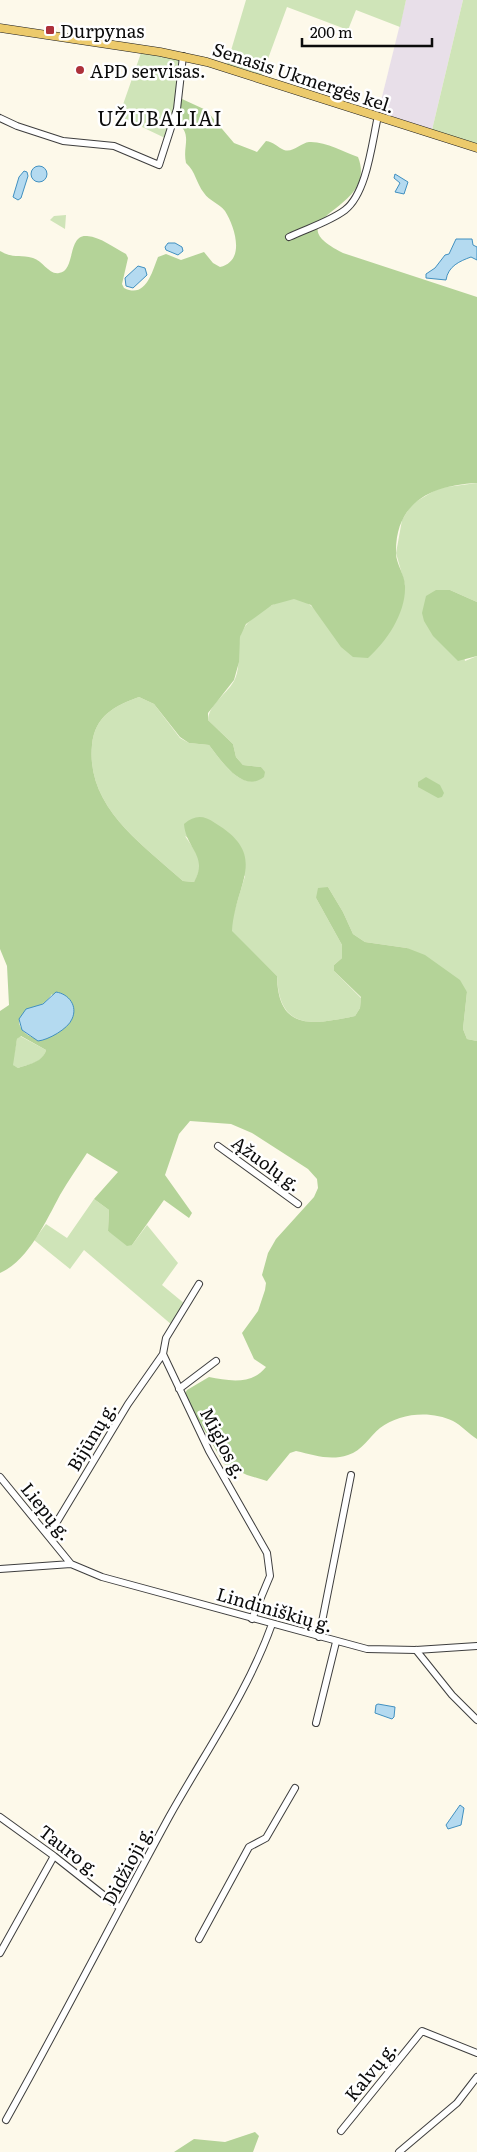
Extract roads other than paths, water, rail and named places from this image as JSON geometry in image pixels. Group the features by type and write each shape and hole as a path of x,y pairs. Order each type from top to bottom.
{"main road":[{"name":"Senasis Ukmergės kel.","path":"0,28 183,56 230,68 477,148"}],"street":[{"path":"0,118 17,126 63,141 114,146 159,165 176,109 183,56"},
{"path":"289,237 331,219 351,204 362,182 378,116"},
{"name":"Ąžuolų g.","path":"218,1146 298,1204"},
{"path":"163,1354 166,1338 199,1284"},
{"name":"Miglos g.","path":"163,1354 209,1451 267,1553 270,1576 252,1618"},
{"name":"Bijūnų g.","path":"48,1535 128,1404 163,1354"},
{"path":"179,1389 216,1361"},
{"path":"319,1637 351,1475"},
{"name":"Liepų g.","path":"0,1477 71,1564"},
{"path":"0,1569 71,1564"},
{"name":"Lindiniškių g.","path":"71,1564 102,1576 367,1649 416,1650 477,1646"},
{"name":"Didžioji g.","path":"6,2120 120,1908 256,1665 272,1624"},
{"path":"316,1723 336,1642"},
{"path":"416,1650 452,1695 477,1720"},
{"path":"199,1939 248,1847 266,1838 294,1788"},
{"name":"Tauro g.","path":"0,1817 54,1856 120,1908"},
{"path":"0,1953 54,1856"},
{"name":"Kalvų g.","path":"341,2131 422,2031 477,2053"},
{"path":"399,2152 452,2108 477,2076"}],"water":[{"path":"39,166 45,168 47,174 45,180 39,182 33,180 31,174 33,168"},
{"path":"24,171 27,172 28,176 21,198 18,200 13,197 19,177"},
{"path":"395,174 408,182 404,194 395,192 400,183 394,178"},
{"path":"456,239 472,239 473,245 477,247 477,260 471,257 459,262 449,271 446,280 426,278 426,274 435,268 445,255 449,254"},
{"path":"168,243 175,243 182,247 183,251 178,255 166,250 165,247"},
{"path":"138,266 145,268 147,275 133,288 126,286 125,278"},
{"path":"56,992 65,995 71,1001 74,1014 66,1027 47,1039 38,1041 22,1030 19,1019 26,1009 43,1004"},
{"path":"376,1705 395,1707 394,1717 392,1719 375,1713"},
{"path":"460,1805 464,1808 461,1825 448,1829 446,1825"}],"place":[{"name":"Durpynas","path":"50,30"},
{"name":"APD servisas.","path":"80,70"}],"district":[{"name":"UŽUBALIAI","path":"160,117"}]}
